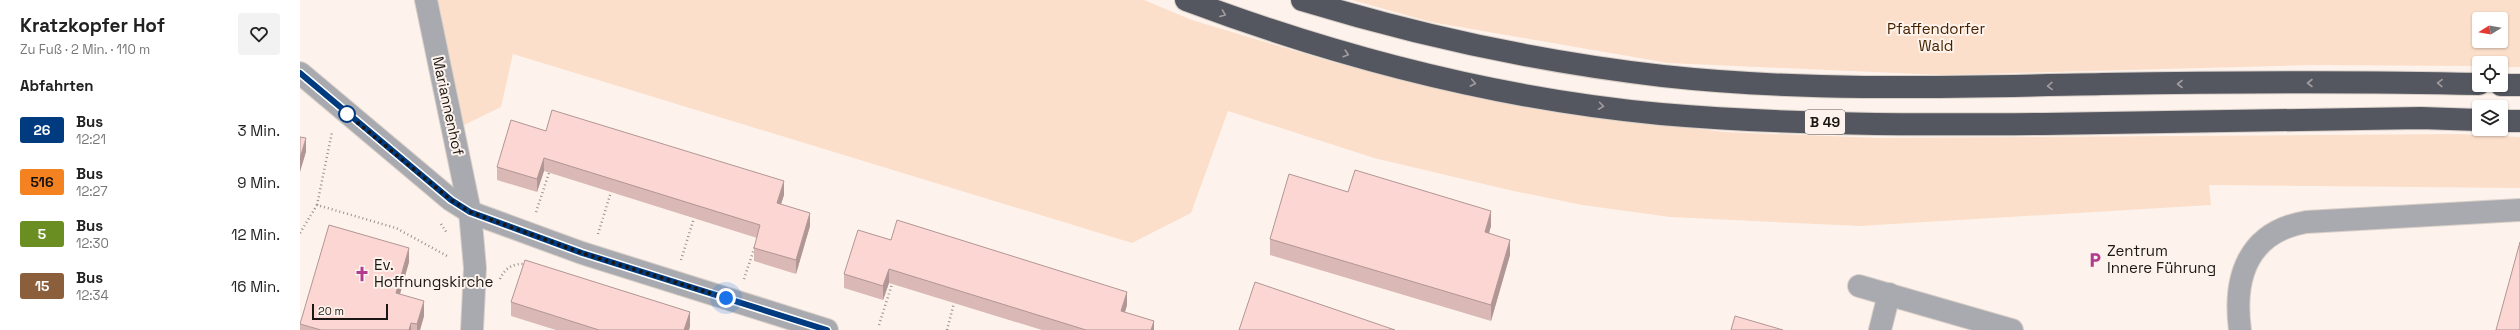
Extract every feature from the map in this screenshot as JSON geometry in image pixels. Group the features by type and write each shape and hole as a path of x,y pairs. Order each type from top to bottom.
{"highway":[{"name":"B 49","path":"1186,0 1250,24 1356,57 1551,99 1660,114 1759,120 1936,125 2421,118 2472,120"},
{"path":"1302,0 1366,20 1467,44 1555,60 1664,76 1759,83 1934,88 2113,84 2472,84"},
{"path":"2508,85 2520,85"},
{"path":"2508,121 2520,121"}],"street":[{"name":"Mariannenhof","path":"426,0 470,212 475,268 472,330"},
{"path":"300,73 451,200 470,212 582,253 827,330"},
{"path":"2240,330 2237,299 2243,274 2255,250 2270,233 2278,229 2306,222 2520,210"},
{"path":"1859,286 2012,330"},
{"path":"1880,330 1889,294"}],"path":[{"path":"300,233 317,205 333,131"},
{"path":"535,216 549,173"},
{"path":"597,236 611,192"},
{"path":"317,205 396,228 454,260"},
{"path":"680,262 694,218"},
{"path":"743,282 757,238"},
{"path":"500,279 504,270 510,266 520,264 531,265"},
{"path":"879,325 892,284"},
{"path":"947,330 954,303"}],"green space":[{"path":"437,0 1144,0 1192,20 1336,63 1508,104 1723,132 1879,138 2460,134 2472,135 2472,136 2520,137 2520,188 2209,185 2211,205 1859,226 1670,217 1582,205 1509,190 1374,158 1228,111 1191,213 1132,243 513,54 501,107 460,127"},
{"name":"Pfaffendorfer Wald","path":"1352,0 2520,0 2520,67 2508,67 2508,56 2472,56 2472,66 2312,65 1942,75 1668,63 1431,22"}],"building":[{"path":"552,110 784,181 777,203 810,213 796,260 754,248 760,225 544,158 537,179 497,167 511,120 546,131"},
{"path":"300,137 306,138 300,158"},
{"path":"1355,170 1491,211 1485,232 1510,240 1491,305 1270,239 1289,174 1348,192"},
{"path":"897,220 1127,292 1121,311 1154,321 1151,330 1086,330 889,269 883,286 844,274 858,230 891,240"},
{"name":"Ev. Hoffnungskirche","path":"329,225 409,248 396,293 424,301 417,324 411,323 409,330 321,330 300,324"},
{"path":"2520,242 2520,330 2496,330"},
{"path":"525,260 690,312 684,330 599,330 511,302"},
{"path":"1255,282 1395,330 1239,330"},
{"path":"1735,316 1783,330 1731,330"}],"bus line":[{"name":"26","path":"300,73 336,106 451,200 470,212 582,253 827,330"}],"place":[{"name":"Zentrum Innere Führung","path":"2095,260"},
{"name":"Ev. Hoffnungskirche","path":"362,274"}],"route":[{"path":"347,114 451,200 470,212 582,253 726,298"}]}
